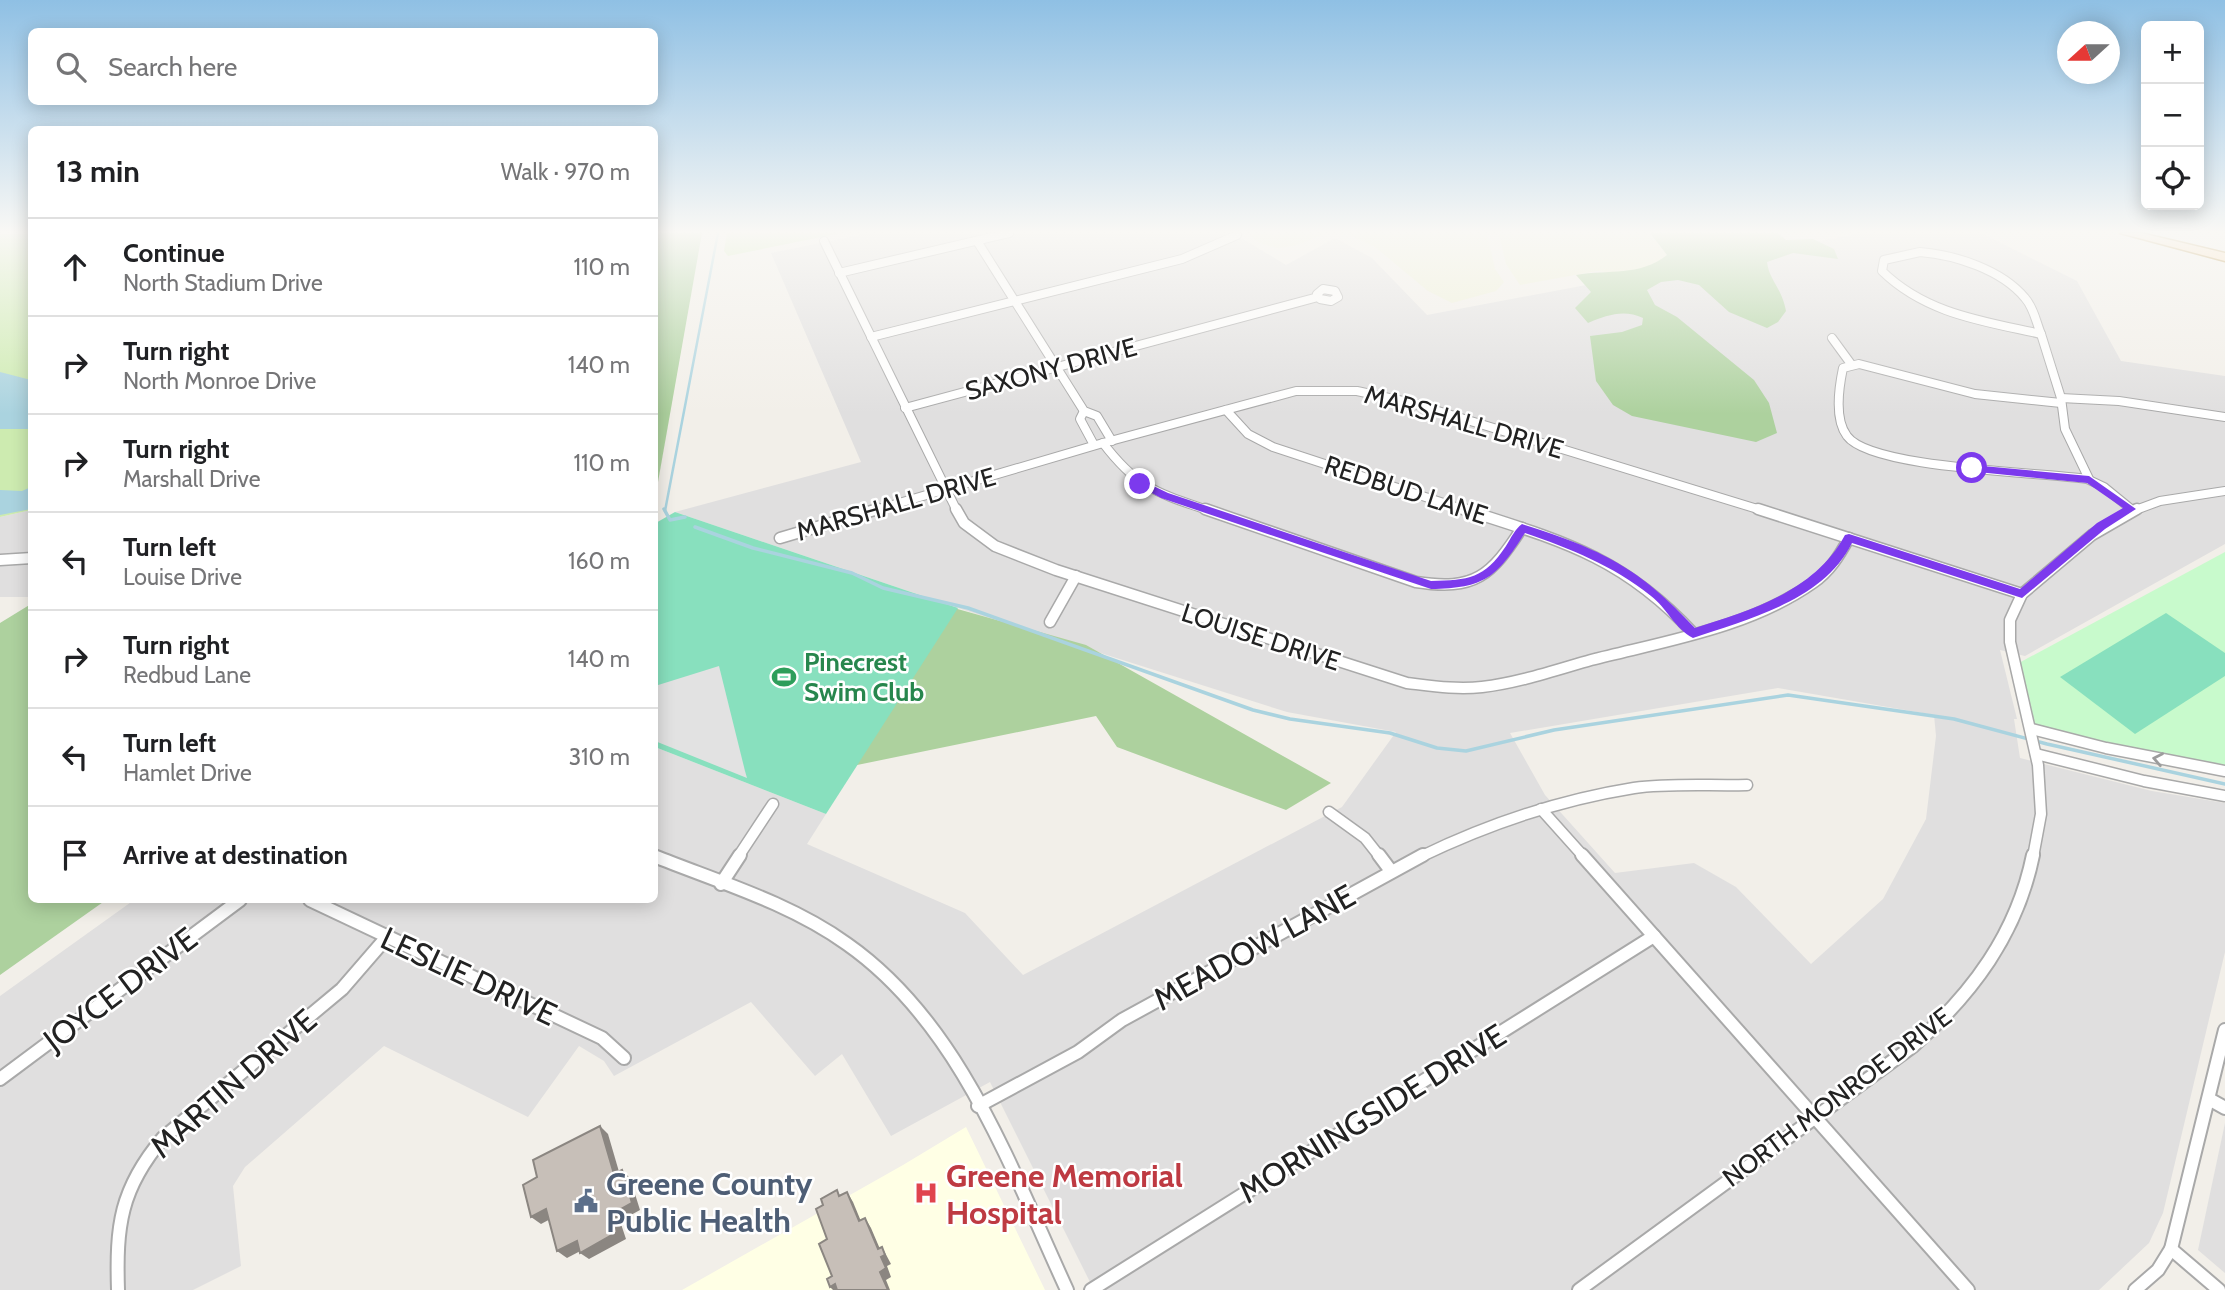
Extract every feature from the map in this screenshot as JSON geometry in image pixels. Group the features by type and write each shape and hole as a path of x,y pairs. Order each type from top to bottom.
{"street":[{"name":"LOUISE DRIVE","path":"849,293 944,490 964,523 995,546 1076,576 1378,675 1436,688 1483,687 1693,633 1755,613 1795,593 1839,559 1849,538"},
{"path":"1009,293 1084,411 1097,416 1103,443"},
{"path":"871,337 1045,293"},
{"path":"1912,293 1935,309 2041,334"},
{"path":"2021,293 2029,303 2041,334 2061,401 2069,441 2089,479 2131,509"},
{"name":"SAXONY DRIVE","path":"905,408 1318,298"},
{"path":"1832,338 1851,364"},
{"path":"2089,479 1929,462 1885,454 1855,444 1847,437 1839,395 1843,368 1851,364 1868,365 1975,394 2061,401 2119,401 2225,417"},
{"name":"MARSHALL DRIVE","path":"780,538 1103,443 1296,391 1344,390 1391,398 1849,538 2022,594"},
{"name":"REDBUD LANE","path":"1226,410 1248,434 1273,447 1582,548 1620,567 1658,595 1693,633"},
{"path":"1084,411 1080,419 1125,472 1156,492 1423,584 1455,586 1484,577 1499,565 1522,528"},
{"name":"NORTH MONROE DRIVE","path":"1579,1290 1927,1035 1969,992 1998,950 2018,908 2035,852 2041,814 2036,752 2010,642 2010,620 2022,594 2101,526 2131,509 2174,496 2225,491"},
{"path":"0,560 28,558"},
{"path":"1050,622 1076,576"},
{"path":"2032,732 2225,771"},
{"path":"2036,752 2144,781 2225,796"},
{"name":"MEADOW LANE","path":"978,1106 1077,1052 1122,1020 1391,871 1476,830 1541,809 1636,788 1747,785"},
{"path":"721,884 773,804"},
{"path":"1541,809 1968,1290"},
{"path":"1329,812 1365,838 1391,871"},
{"path":"658,858 806,921 847,943 876,966 915,1006 944,1044 978,1106 1067,1290"},
{"name":"JOYCE DRIVE","path":"0,1079 236,903"},
{"name":"LESLIE DRIVE","path":"316,903 602,1038 624,1058"},
{"name":"MORNINGSIDE DRIVE","path":"1091,1290 1654,936"},
{"name":"MARTIN DRIVE","path":"118,1290 116,1235 119,1212 127,1188 148,1154 163,1138 342,989 387,937"},
{"path":"2136,1290 2158,1270 2171,1249 2225,1030"},
{"path":"2208,1099 2225,1108"},
{"path":"2171,1249 2219,1290"}],"shaded area":[{"path":"788,293 1406,293 1427,315 1543,293 2084,293 2121,361 2225,376 2225,544 2025,656 2000,650 2017,719 2014,719 2020,758 2152,791 2225,803 2225,952 2163,1213 2149,1243 2099,1290 1094,1290 990,1082 891,1136 842,1054 815,1076 751,1002 614,1076 604,1061 579,1046 528,1117 384,1046 245,1167 233,1186 241,1266 193,1290 0,1290 0,996 130,903 658,903 658,748 826,814 807,844 965,913 1023,975 1342,807 1396,732 1287,712 958,608 675,512 861,462","holes":["1778,688 1934,715 1936,736 1926,819 1883,899 1811,964 1736,887 1694,863 1615,873 1545,795 1510,733"]},
{"path":"1432,293 1488,293 1452,303"},
{"path":"28,511 28,597 0,597 0,517"},
{"path":"719,666 747,778 658,742 658,685"},
{"path":"2225,1123 2225,1273 2198,1250"},
{"name":"Greene Memorial Hospital","path":"966,1127 1045,1290 682,1290 903,1165"}],"green space":[{"path":"0,293 28,293 28,511 0,517"},
{"path":"658,293 691,293 658,482"},
{"path":"1590,293 1649,293 1655,305 1677,317 1754,380 1769,403 1777,433 1756,442 1632,416 1613,405 1596,381 1590,336 1622,332 1642,325 1643,318 1616,314 1588,323 1575,308"},
{"path":"1708,293 1780,293 1786,311 1778,322 1767,328 1729,312"},
{"name":"Pinecrest Swim Club","path":"675,512 958,608 826,814 658,748 658,522"},
{"path":"702,537 1086,645 1331,783 1286,810 1117,747 1096,716 784,780"},
{"path":"2225,552 2225,767 2032,729 2017,664"},
{"path":"28,606 28,903 102,903 0,975 0,623"},
{"path":"2166,613 2225,653 2225,676 2135,734 2060,677"}],"water":[{"path":"0,372 28,379 28,429 0,429"},
{"path":"28,488 28,510 0,515 0,490 22,491"}],"building":[{"name":"Greene County Public Health","path":"600,1126 614,1174 622,1170 632,1203 612,1214 617,1232 580,1253 577,1241 557,1251 546,1209 531,1217 523,1185 537,1177 533,1160"},
{"path":"837,1190 839,1196 847,1192 859,1221 865,1218 878,1249 882,1247 885,1255 881,1257 886,1268 880,1272 888,1290 837,1290 835,1284 830,1287 827,1279 832,1276 819,1244 827,1239 816,1209 823,1205 821,1199"}],"waterway":[{"path":"665,511 707,293"},
{"path":"665,511 670,520 685,517"},
{"path":"695,527 753,548 852,573 883,588 968,608 1253,710 1290,719 1390,733 1437,748 1466,751 1554,730 1788,695 1954,719 2047,744 2225,784"}],"place":[{"name":"Pinecrest Swim Club","path":"784,677"},
{"name":"Greene Memorial Hospital","path":"926,1193"},
{"name":"Greene County Public Health","path":"586,1201"}],"route":[{"path":"1140,484 1164,496 1431,585 1463,584 1492,572 1522,528 1582,548 1620,567 1658,595 1693,633 1755,613 1795,593 1839,559 1849,538 1921,559 2022,594 2101,526 2131,509 2089,479 1972,468"}]}
